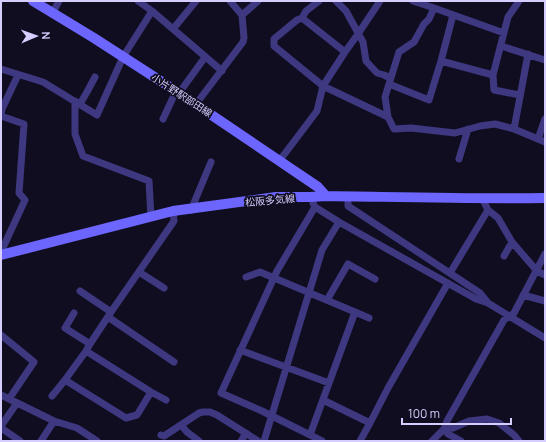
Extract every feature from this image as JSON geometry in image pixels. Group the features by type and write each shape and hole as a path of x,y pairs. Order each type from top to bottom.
{"main road":[{"name":"小片野駅部田線","path":"33,1 53,12 196,104 280,160 318,187 326,196"},
{"name":"松阪多気線","path":"1,253 173,212 276,197 348,196 545,198"}],"street":[{"path":"53,12 59,1"},
{"path":"138,1 152,11 222,71"},
{"path":"173,29 196,1"},
{"path":"196,104 243,42 242,16 230,1"},
{"path":"242,16 258,1"},
{"path":"319,1 306,11 302,18 297,20 274,40 274,46 323,86 388,117"},
{"path":"336,1 346,11 363,42 366,61 377,73 384,75 390,81 429,100 453,15"},
{"path":"280,160 317,111 323,86 380,1"},
{"path":"415,1 504,33"},
{"path":"519,1 508,17 493,75 494,90 520,95"},
{"path":"434,8 430,19 424,24 414,42 399,52 385,97 388,117 394,129 411,128 455,133 480,126 495,124 514,129 541,141 545,119"},
{"path":"1,69 43,82 97,115 123,57 152,11"},
{"path":"302,18 345,52"},
{"path":"501,46 545,60"},
{"path":"514,129 528,54"},
{"path":"163,119 176,91 182,89 203,60"},
{"path":"441,61 493,75"},
{"path":"1,253 24,200 19,193 24,124 1,116 2,109 18,74"},
{"path":"94,77 87,92 77,102 74,134 83,156 149,181 151,217"},
{"path":"459,159 468,129"},
{"path":"191,210 211,162"},
{"path":"348,196 348,206 450,272 480,293 488,303"},
{"path":"310,197 315,207 339,222 476,300 488,303 545,338"},
{"path":"482,198 488,210 498,218 512,242 536,271 545,275"},
{"path":"315,207 274,277 221,393 262,411 322,441"},
{"path":"450,272 488,210"},
{"path":"52,396 65,380 174,221 173,212"},
{"path":"264,441 322,250 339,222"},
{"path":"504,256 512,242"},
{"path":"432,441 444,429 447,421 504,320 514,313 545,254"},
{"path":"327,300 348,264 375,279"},
{"path":"435,276 441,267"},
{"path":"139,272 164,288"},
{"path":"246,277 260,272 369,318"},
{"path":"360,441 388,388 448,284"},
{"path":"80,290 110,315 174,362"},
{"path":"523,295 545,301"},
{"path":"310,435 355,312"},
{"path":"74,314 65,328 88,347 151,392 166,400"},
{"path":"1,335 34,362 9,399"},
{"path":"240,350 329,383"},
{"path":"65,380 126,418 137,415 151,392"},
{"path":"1,395 54,421 77,428 97,441"},
{"path":"323,400 370,423"},
{"path":"16,403 1,427 20,441"},
{"path":"161,435 164,436 199,413 210,412 218,415 258,441"},
{"path":"444,429 453,428 469,421 487,419 499,423 509,430 519,441"},
{"path":"41,441 54,421"},
{"path":"181,425 187,432 199,441"},
{"path":"444,429 448,434 461,441"},
{"path":"241,441 246,433"}]}
